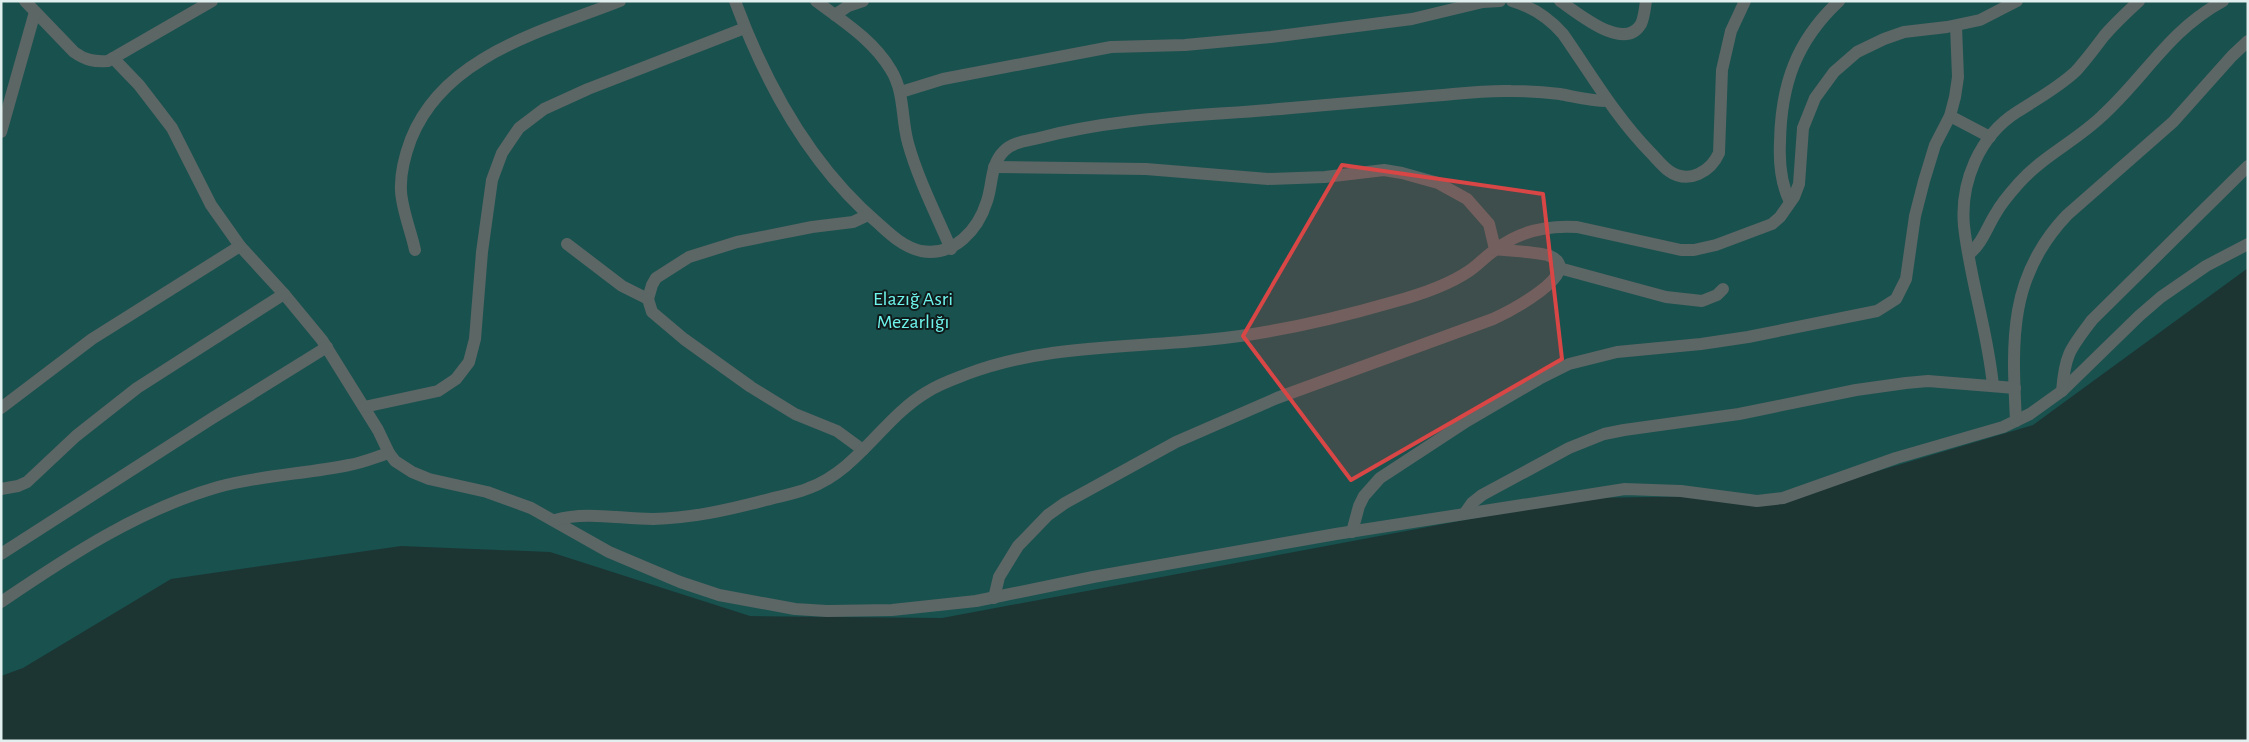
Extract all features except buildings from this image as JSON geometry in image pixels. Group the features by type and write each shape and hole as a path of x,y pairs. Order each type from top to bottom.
{"lane":[{"path":"25,1 82,58 99,62 113,58 212,1"},
{"path":"415,250 401,192 402,176 404,161 414,131 432,101 458,77 494,53 558,23 620,1"},
{"path":"735,1 745,28 786,112 815,156 857,206 898,240 912,248 930,252 951,249 967,235 981,215 987,201 994,168 998,159 1012,145 1045,136 1136,120 1510,91 1540,92 1596,101 1608,101"},
{"path":"816,1 867,40 892,71 901,92 908,143 951,249"},
{"path":"835,15 848,6 863,1"},
{"path":"901,92 943,79 1111,47 1186,45 1271,37 1412,20 1483,2 1500,1"},
{"path":"1560,1 1616,35 1629,34 1641,24 1646,1"},
{"path":"1516,2 1544,16 1563,34 1608,101 1645,146 1669,171 1686,176 1704,172 1716,161 1719,153 1722,70 1731,32 1745,1"},
{"path":"1790,202 1785,193 1780,149 1782,106 1786,85 1799,53 1808,38 1840,1"},
{"path":"555,520 572,515 673,518 715,513 809,488 841,470 890,422 926,392 990,366 1040,354 1243,336 1316,323 1407,298 1435,288 1470,270 1495,249 1531,231 1562,226 1577,227 1668,249 1705,248 1772,224 1790,202 1799,184 1803,128 1815,98 1834,72 1857,52 1884,38 1904,32 1956,26 1994,14 2017,1"},
{"path":"1993,386 1991,361 1964,226 1965,187 1971,169 1990,137 2016,113 2045,96 2076,71 2105,35 2139,1"},
{"path":"1969,254 1976,248 1996,212 2020,182 2112,108 2172,38 2223,1"},
{"path":"1,132 35,12"},
{"path":"1352,532 1359,506 1364,496 1380,478 1467,422 1562,368 1601,355 1748,337 1877,311 1896,299 1904,286 1915,216 1924,180 1935,145 1950,116 1958,78 1956,26"},
{"path":"364,407 438,391 456,380 469,362 475,339 482,252 492,180 502,153 519,128 544,109 588,89 745,28"},
{"path":"2016,422 2014,370 2019,298 2030,268 2046,240 2067,215 2173,122 2232,56 2248,41"},
{"path":"113,58 139,85 172,128 211,205 240,246 284,294 327,347 364,407 389,453 403,467 429,479 506,498 555,520 601,548 641,567 720,595 795,609 860,612 934,607 994,598 1093,577 1352,532 1625,489 1681,491 1743,500 1770,500 1796,495 1852,473 2016,422 2046,404 2062,391 2161,297 2206,266 2248,244"},
{"path":"1950,116 1990,137"},
{"path":"2062,391 2064,369 2070,349 2092,320 2248,166"},
{"path":"994,168 1146,169 1268,179 1325,177 1384,170 1402,172 1438,183 1466,199 1489,224 1495,249"},
{"path":"863,450 837,431 795,414 751,388 684,339 652,312 648,299 652,284 656,278 690,257 746,240 812,227 853,222 868,215"},
{"path":"567,244 622,286 648,299"},
{"path":"1,408 92,339 240,246"},
{"path":"994,598 999,577 1018,546 1048,515 1065,503 1176,442 1277,398 1493,319 1513,309 1558,275 1559,268 1554,259 1546,254 1495,249"},
{"path":"1559,268 1666,297 1702,301 1717,295 1723,289"},
{"path":"1,489 18,486 32,479 76,436 137,388 284,294"},
{"path":"1,554 327,347"},
{"path":"1465,513 1472,502 1482,495 1569,448 1611,433 1739,414 1891,384 1928,381 2015,388"},
{"path":"1,602 113,531 172,503 218,487 248,480 350,465 389,453"}],"highlighted area":[{"path":"1342,165 1543,194 1562,359 1351,480 1243,336"}],"green space":[{"name":"Elazığ Asri Mezarlığı","path":"1,1 2248,1 2248,268 2033,425 1797,495 1582,498 942,618 750,616 550,552 401,546 171,579 23,668 1,676"}]}
